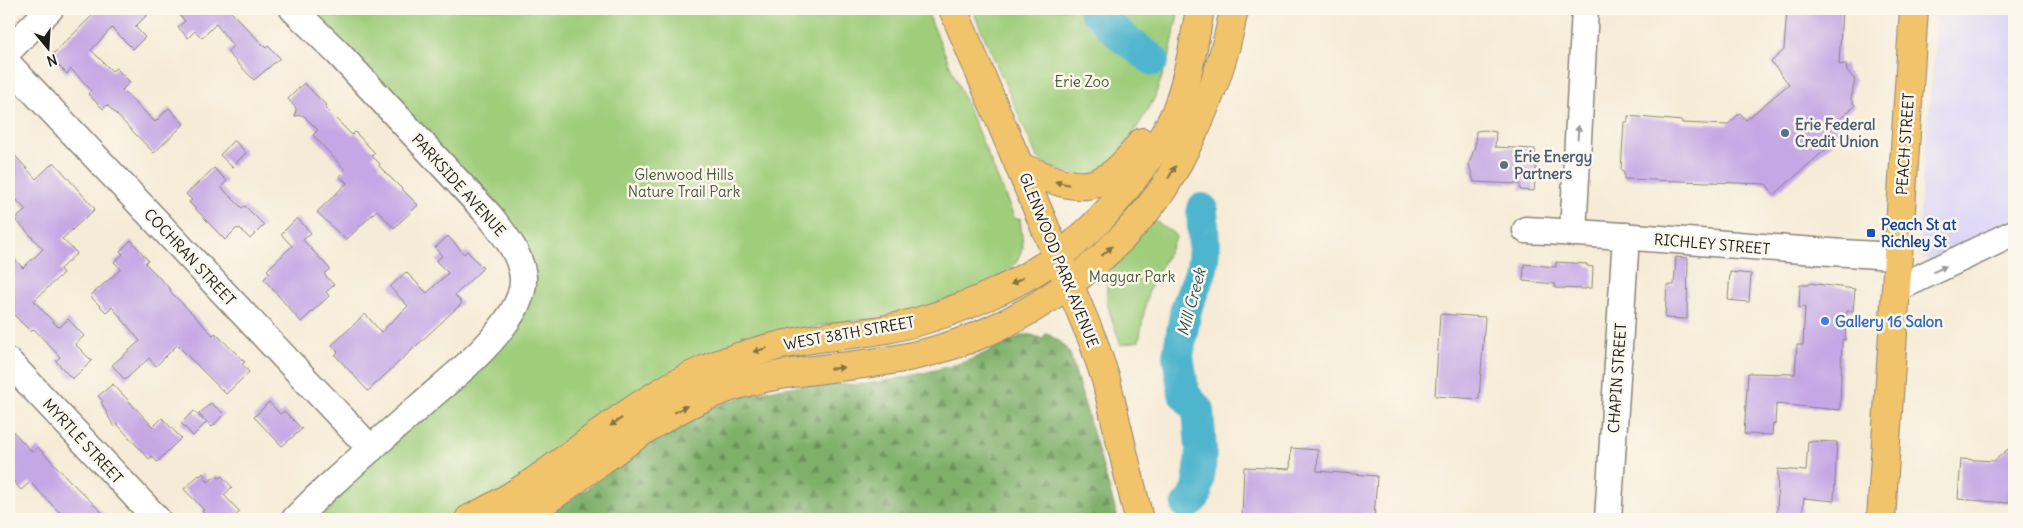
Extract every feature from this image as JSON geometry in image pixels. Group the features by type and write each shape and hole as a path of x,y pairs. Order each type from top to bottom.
{"main road":[{"name":"GLENWOOD PARK AVENUE","path":"953,9 1059,256 1093,341 1106,380 1139,519"},
{"name":"WEST 38TH STREET","path":"469,519 518,493 636,408 704,370 749,353 779,345 887,329 942,314 1016,282 1059,256 1086,233 1114,186 1150,155 1176,112 1200,9"},
{"name":"WEST 38TH STREET","path":"518,519 569,486 643,432 703,398 724,389 786,372 884,362 956,344 999,327 1022,315 1070,283 1104,255 1131,229 1162,191 1198,126 1214,88 1228,42 1234,9"},
{"name":"PEACH STREET","path":"1881,519 1914,9"},
{"path":"1021,167 1056,182 1076,186 1114,186"}],"street":[{"path":"9,50 50,9"},
{"name":"PARKSIDE AVENUE","path":"293,9 338,53 489,215 511,244 523,278 519,300 503,327 457,374 316,498 295,519"},
{"path":"1573,233 1585,9"},
{"name":"COCHRAN STREET","path":"9,65 371,449"},
{"name":"RICHLEY STREET","path":"1526,230 1626,236 1770,249 1898,256"},
{"path":"1896,289 2014,233"},
{"name":"CHAPIN STREET","path":"1608,519 1626,236"},
{"name":"MYRTLE STREET","path":"9,362 157,519"}],"shaded area":[{"path":"1936,9 2014,9 2014,221 1929,260 1922,257 1918,251 1922,181 1935,47"}],"green space":[{"name":"Glenwood Hills Nature Trail Park","path":"306,9 926,9 1015,219 1020,218 1023,247 1016,263 1005,274 971,291 912,312 817,326 501,496 453,519 307,519 530,284"},
{"name":"Erie Zoo","path":"972,9 1179,9 1170,54 1154,99 1114,162 1085,177 1048,167 1037,157"},
{"name":"Magyar Park","path":"1153,219 1177,236 1148,292 1139,341 1121,345 1107,301 1109,277 1120,256"},
{"path":"1046,333 1062,343 1070,354 1118,519 542,519 677,425 727,402 762,392 786,388 823,384 865,384 913,375 969,360 1023,335 1031,335 1043,339"}],"building":[{"path":"99,9 153,9 135,27 145,37 133,49 112,28 91,50 112,71 116,68 130,82 122,90 155,122 169,108 184,124 154,153 107,105 103,109 88,94 91,90 71,69 67,74 50,57"},
{"path":"174,9 233,9 230,11 266,48 268,46 280,58 254,80 227,52 233,46 216,24 202,38 195,31 188,38 178,27 185,21"},
{"path":"1787,9 1842,9 1839,65 1846,64 1847,71 1855,80 1851,99 1855,106 1835,123 1843,134 1774,195 1766,184 1624,179 1624,173 1621,170 1624,123 1628,121 1628,116 1682,121 1682,123 1727,125 1740,113 1746,120 1789,84 1771,62 1784,50"},
{"path":"304,83 327,106 325,108 352,135 355,132 375,153 372,156 380,164 379,166 418,205 394,228 377,210 346,240 317,212 347,183 339,176 345,170 313,135 318,130 303,115 295,116 296,108 288,99"},
{"path":"1476,131 1496,132 1495,147 1535,149 1534,191 1520,190 1520,184 1474,182 1469,164 1475,146"},
{"path":"234,140 246,153 232,167 220,155"},
{"path":"9,149 36,179 54,162 95,209 62,239 77,253 60,269 63,273 34,301 57,326 60,327 68,319 84,336 75,344 92,361 72,379 56,361 60,357 34,329 31,332 9,310 9,253 23,268 43,249 15,219 26,210 9,192"},
{"path":"214,168 227,181 221,187 242,208 245,206 264,225 250,239 240,228 237,228 225,240 189,202 192,200 186,194"},
{"path":"297,218 311,233 303,240 330,269 324,274 334,285 326,292 329,296 301,322 264,279 270,273 267,270 292,246 281,234"},
{"path":"448,236 464,254 467,251 483,268 455,295 462,303 368,391 335,355 338,352 332,345 365,314 381,332 408,306 390,287 406,272 427,293 448,273 436,261 442,256 435,248"},
{"path":"131,240 148,260 145,263 170,291 213,335 215,333 245,362 242,364 249,372 226,394 177,345 156,366 149,358 125,380 112,365 140,341 112,307 106,312 90,296 121,269 114,262 123,254 120,251"},
{"path":"1676,257 1688,258 1687,319 1665,318 1667,285 1674,285"},
{"path":"1556,262 1587,264 1587,266 1593,267 1592,288 1555,288 1555,284 1523,281 1524,264 1556,267"},
{"path":"1730,272 1751,274 1749,302 1728,300"},
{"path":"1809,283 1855,289 1853,311 1847,311 1845,340 1842,339 1840,410 1776,404 1775,425 1773,424 1772,435 1744,434 1748,373 1795,374 1797,345 1803,345 1805,307 1799,308 1800,285 1809,285"},
{"path":"1440,314 1485,317 1479,399 1435,396"},
{"path":"113,384 153,427 162,418 181,438 157,462 152,456 149,459 117,424 114,427 101,402 103,401 98,396"},
{"path":"269,402 280,414 284,411 302,429 282,446 254,417"},
{"path":"211,403 224,414 212,427 199,414"},
{"path":"194,411 206,423 193,436 181,423"},
{"path":"9,427 32,452 38,447 109,519 66,519 30,482 21,490 9,476"},
{"path":"1808,441 1837,442 1834,501 1804,498 1802,519 1777,519 1778,469 1806,471"},
{"path":"2014,444 2014,497 2008,503 1958,499 1961,459 1994,461"},
{"path":"1291,448 1318,450 1317,471 1377,476 1374,519 1291,519 1242,516 1244,467 1290,469"},
{"path":"203,473 208,482 216,476 220,478 222,476 232,487 224,495 240,512 232,519 208,519 202,511 204,510 184,489"}],"waterway":[{"name":"Mill Creek","path":"1094,9 1121,36 1153,60"},
{"name":"Mill Creek","path":"1187,505 1196,495 1201,449 1198,410 1184,394 1178,356 1186,309 1202,268 1204,248 1202,209"}],"place":[{"name":"Erie Federal Credit Union","path":"1785,133"},
{"name":"Erie Energy Partners","path":"1504,165"},
{"name":"Peach St at Richley St","path":"1871,233"},
{"name":"Gallery 16 Salon","path":"1825,321"}]}
